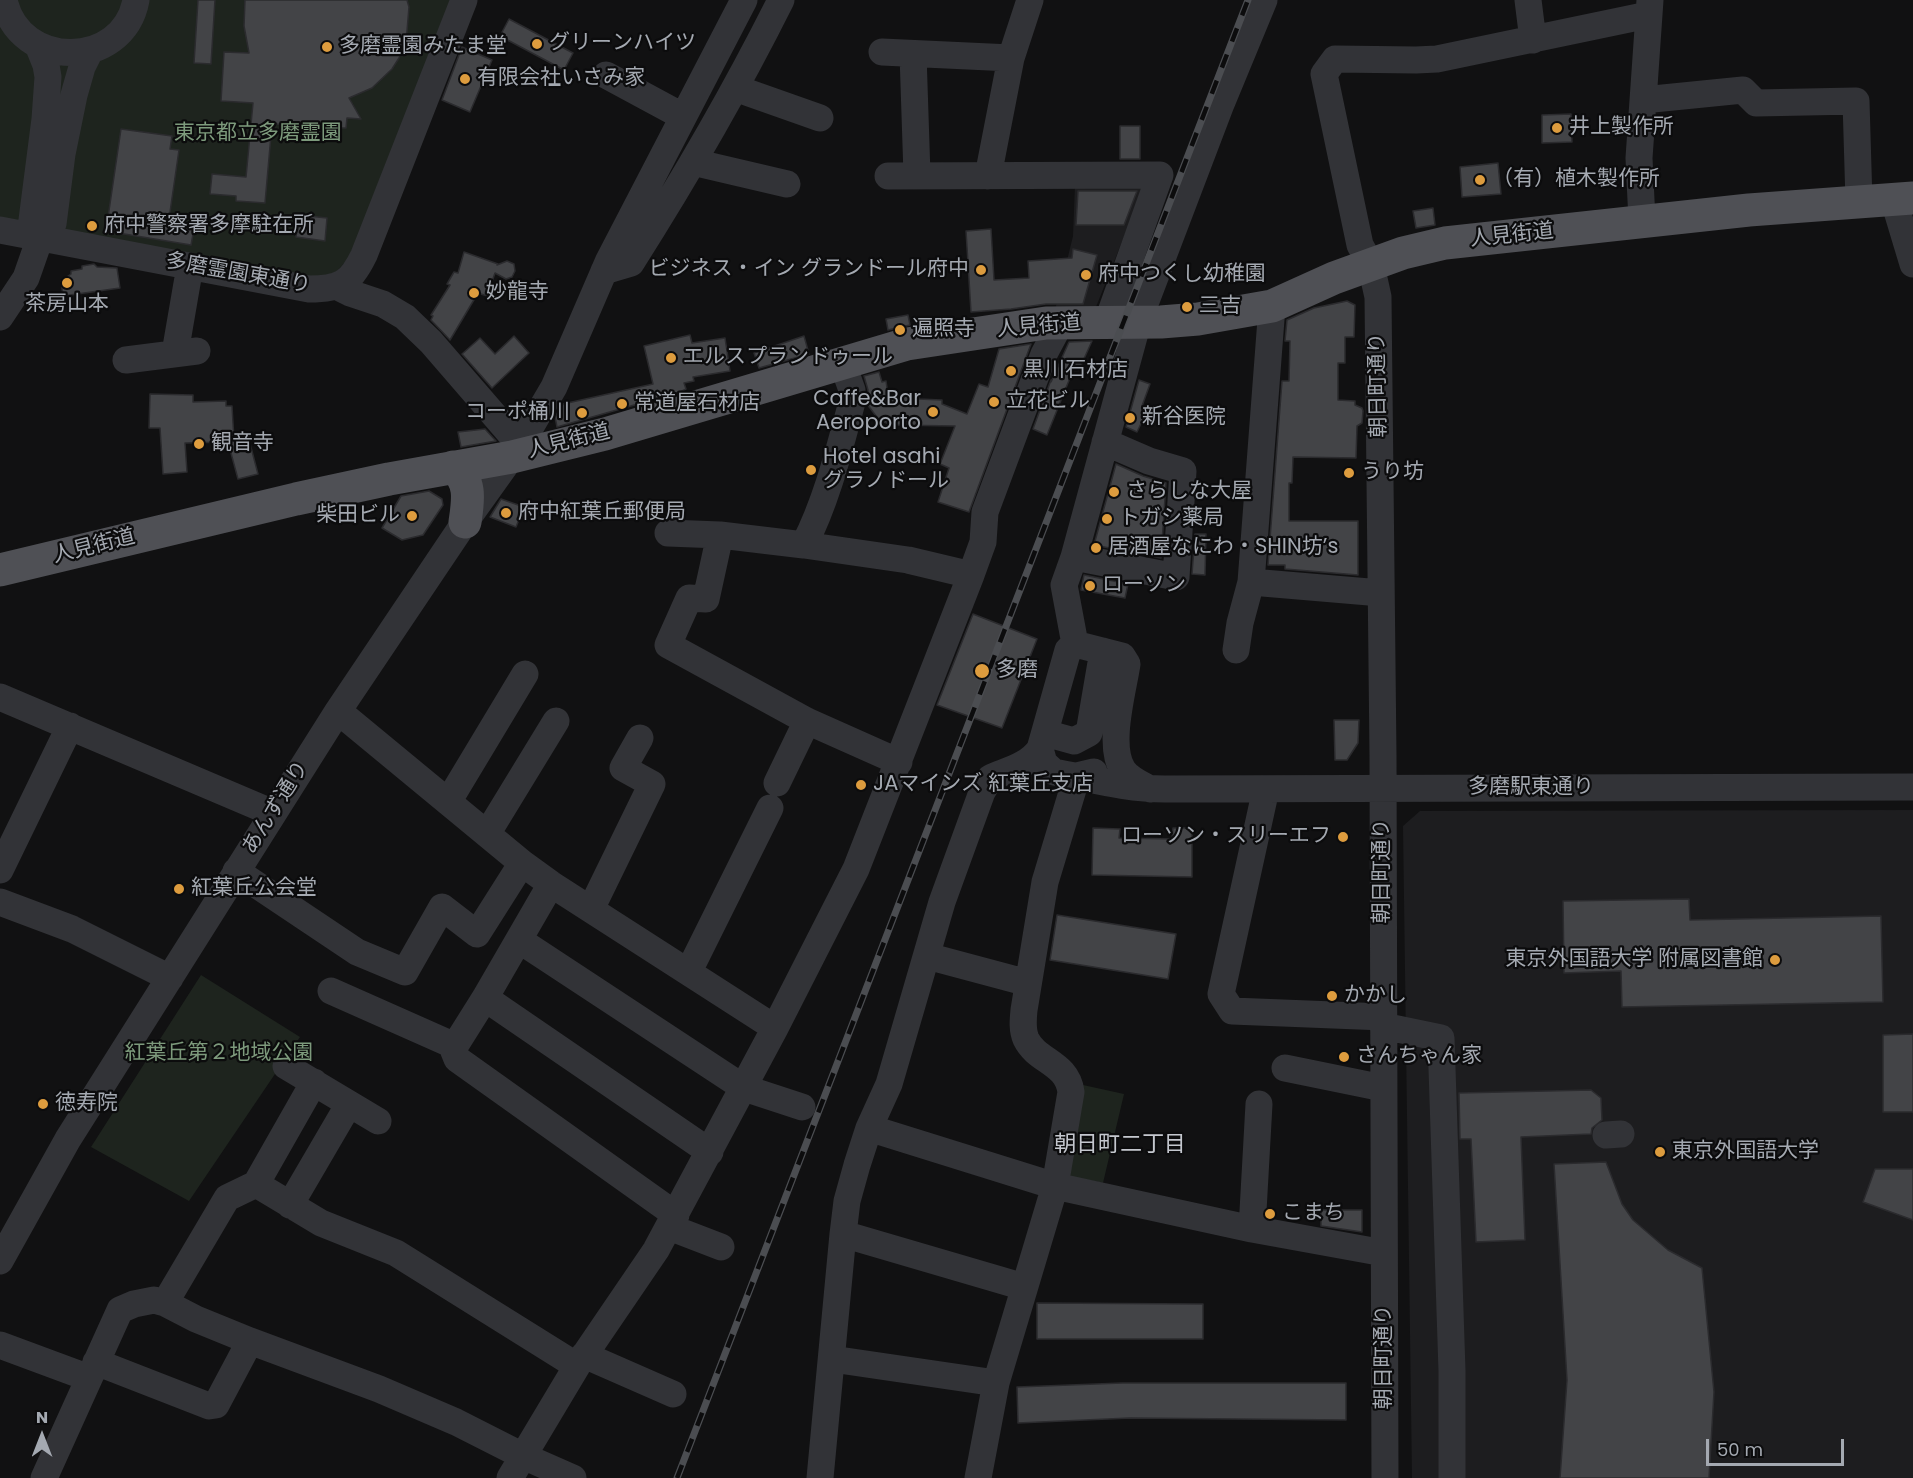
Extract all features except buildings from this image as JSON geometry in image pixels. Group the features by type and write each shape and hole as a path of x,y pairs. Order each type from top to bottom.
{"main road":[{"name":"人見街道","path":"0,570 239,512 453,467 516,451 605,434 907,344 1061,322 1122,323 1198,319 1272,306 1310,288 1403,253 1445,243 1642,221 1903,200"},
{"path":"453,467 462,474 465,480 467,507 465,522"}],"street":[{"path":"4,0 10,18 18,29 38,45 64,53 90,51 102,45 123,28 136,0"},
{"name":"多磨霊園東通り","path":"0,230 309,289 338,287 357,269 364,255 464,0"},
{"name":"あんず通り","path":"0,1261 68,1139 236,871 338,711 465,522 516,451 554,387 604,271 682,116 744,0"},
{"path":"604,271 631,263 693,162 781,0"},
{"path":"988,176 1011,58 1030,0"},
{"path":"1122,323 1221,104 1264,0"},
{"path":"1528,0 1533,40 1649,7 1639,158 1642,221"},
{"name":"朝日町通り","path":"1385,1478 1378,297 1371,265 1360,245 1324,74 1335,59 1437,58 1533,40"},
{"path":"38,45 48,77 32,220 40,238"},
{"path":"0,317 10,284 32,264 40,238 53,224 62,154 74,94 82,67 90,51"},
{"path":"882,51 1011,58"},
{"path":"913,54 917,175"},
{"path":"606,75 682,116"},
{"path":"735,88 819,118"},
{"path":"1643,100 1743,90 1756,103 1856,101 1859,202"},
{"path":"693,162 787,184"},
{"path":"888,176 1160,175 1122,323 1105,442 1074,557 1064,585 1075,644"},
{"path":"1903,200 1913,264"},
{"path":"126,360 186,352 190,266"},
{"path":"338,287 383,304 405,317 431,342 516,451"},
{"path":"1236,650 1240,623 1251,582 1272,306"},
{"path":"516,1467 580,1360 656,1250 673,1221 776,1028 856,869 971,575 983,542 985,512 1044,354 1061,322"},
{"path":"804,545 830,480 852,402 852,390 843,364"},
{"path":"1074,557 1176,577 1183,471 1149,461 1105,442"},
{"path":"668,533 720,534 804,545 908,560 971,575"},
{"path":"720,534 706,599 689,598 668,645 807,721 899,762"},
{"path":"1251,582 1381,593"},
{"path":"1075,644 1122,656 1127,664 1116,740 1118,757 1123,770 1132,779 1150,789"},
{"path":"820,1478 847,1202 869,1128 889,1084 942,903 982,792 990,778 1035,757 1043,741 1068,650 1075,644"},
{"path":"1043,741 1074,741 1089,733 1103,651"},
{"path":"448,802 525,674"},
{"path":"0,697 273,813"},
{"path":"338,711 522,863 551,884 776,1028"},
{"path":"487,834 556,721"},
{"path":"689,971 807,721"},
{"path":"0,870 70,726"},
{"path":"591,909 652,784 623,768 640,738"},
{"path":"1043,741 1044,763 1066,774 1091,773 1099,769 1107,761 1116,740"},
{"name":"多磨駅東通り","path":"1009,770 1039,770 1150,789 1913,786"},
{"path":"978,1478 996,1383 1055,1186 1070,1107 1070,1081 1057,1067 1030,1046 1023,1029 1028,983 1045,882 1066,774"},
{"path":"1266,789 1221,994 1232,1011 1384,1021 1441,1038 1452,1371 1452,1478"},
{"path":"236,871 357,952 405,972 442,907 477,934 522,863"},
{"path":"551,884 485,998 454,1046 457,1059 673,1221 721,1247"},
{"path":"0,902 72,929 170,978"},
{"path":"519,940 744,1088 802,1107"},
{"path":"927,957 1028,983"},
{"path":"331,991 454,1046"},
{"path":"485,998 710,1152"},
{"path":"286,1066 378,1121"},
{"path":"1285,1068 1383,1088"},
{"path":"165,1303 227,1198 256,1184 314,1082"},
{"path":"290,1205 350,1104"},
{"path":"1252,1229 1259,1104"},
{"path":"869,1128 1055,1186 1252,1229 1384,1253"},
{"path":"256,1184 321,1223 396,1253 580,1360 673,1394"},
{"path":"843,1234 1024,1287"},
{"path":"44,1478 120,1310 134,1304 154,1300 250,1341 379,1389 456,1422 516,1467 573,1478"},
{"path":"0,1345 209,1406 216,1405 250,1341"},
{"path":"832,1359 996,1383"}],"shaded area":[{"name":"府中つくし幼稚園","path":"1145,184 1092,317 1054,314 1073,236 1075,185"},
{"name":"東京外国語大学","path":"1913,810 1913,1478 1412,1478 1403,826 1420,811"}],"green space":[{"name":"東京都立多磨霊園","path":"0,0 456,0 355,252 336,272 316,279 0,222"},
{"name":"紅葉丘第２地域公園","path":"201,975 300,1037 189,1201 91,1147"},
{"path":"1083,1085 1124,1094 1103,1183 1063,1175"}],"railway":[{"path":"677,1478 1248,0"}],"place":[{"name":"グリーンハイツ","path":"537,44"},
{"name":"多磨霊園みたま堂","path":"327,47"},
{"name":"有限会社いさみ家","path":"465,79"},
{"name":"井上製作所","path":"1557,128"},
{"name":"（有）植木製作所","path":"1480,180"},
{"name":"府中警察署多摩駐在所","path":"92,226"},
{"name":"ビジネス・イン グランドール府中","path":"981,270"},
{"name":"府中つくし幼稚園","path":"1086,275"},
{"name":"茶房山本","path":"67,283"},
{"name":"妙龍寺","path":"474,293"},
{"name":"三吉","path":"1187,307"},
{"name":"遍照寺","path":"900,330"},
{"name":"エルスプランドゥール","path":"671,358"},
{"name":"黒川石材店","path":"1011,371"},
{"name":"立花ビル","path":"994,402"},
{"name":"常道屋石材店","path":"622,404"},
{"name":"Caffe&Bar Aeroporto","path":"933,412"},
{"name":"コーポ桶川","path":"582,413"},
{"name":"新谷医院","path":"1130,418"},
{"name":"観音寺","path":"199,444"},
{"name":"Hotel asahi グラノドール","path":"811,470"},
{"name":"うり坊","path":"1349,473"},
{"name":"さらしな大屋","path":"1114,492"},
{"name":"府中紅葉丘郵便局","path":"506,513"},
{"name":"柴田ビル","path":"412,516"},
{"name":"トガシ薬局","path":"1107,519"},
{"name":"居酒屋なにわ・SHIN坊’s","path":"1096,548"},
{"name":"ローソン","path":"1090,586"},
{"name":"多磨","path":"982,671"},
{"name":"JAマインズ 紅葉丘支店","path":"861,785"},
{"name":"ローソン・スリーエフ","path":"1343,837"},
{"name":"紅葉丘公会堂","path":"179,889"},
{"name":"東京外国語大学 附属図書館","path":"1775,960"},
{"name":"かかし","path":"1332,996"},
{"name":"さんちゃん家","path":"1344,1057"},
{"name":"徳寿院","path":"43,1104"},
{"name":"東京外国語大学","path":"1660,1152"},
{"name":"こまち","path":"1270,1214"}],"district":[{"name":"朝日町二丁目","path":"1120,1145"}]}
